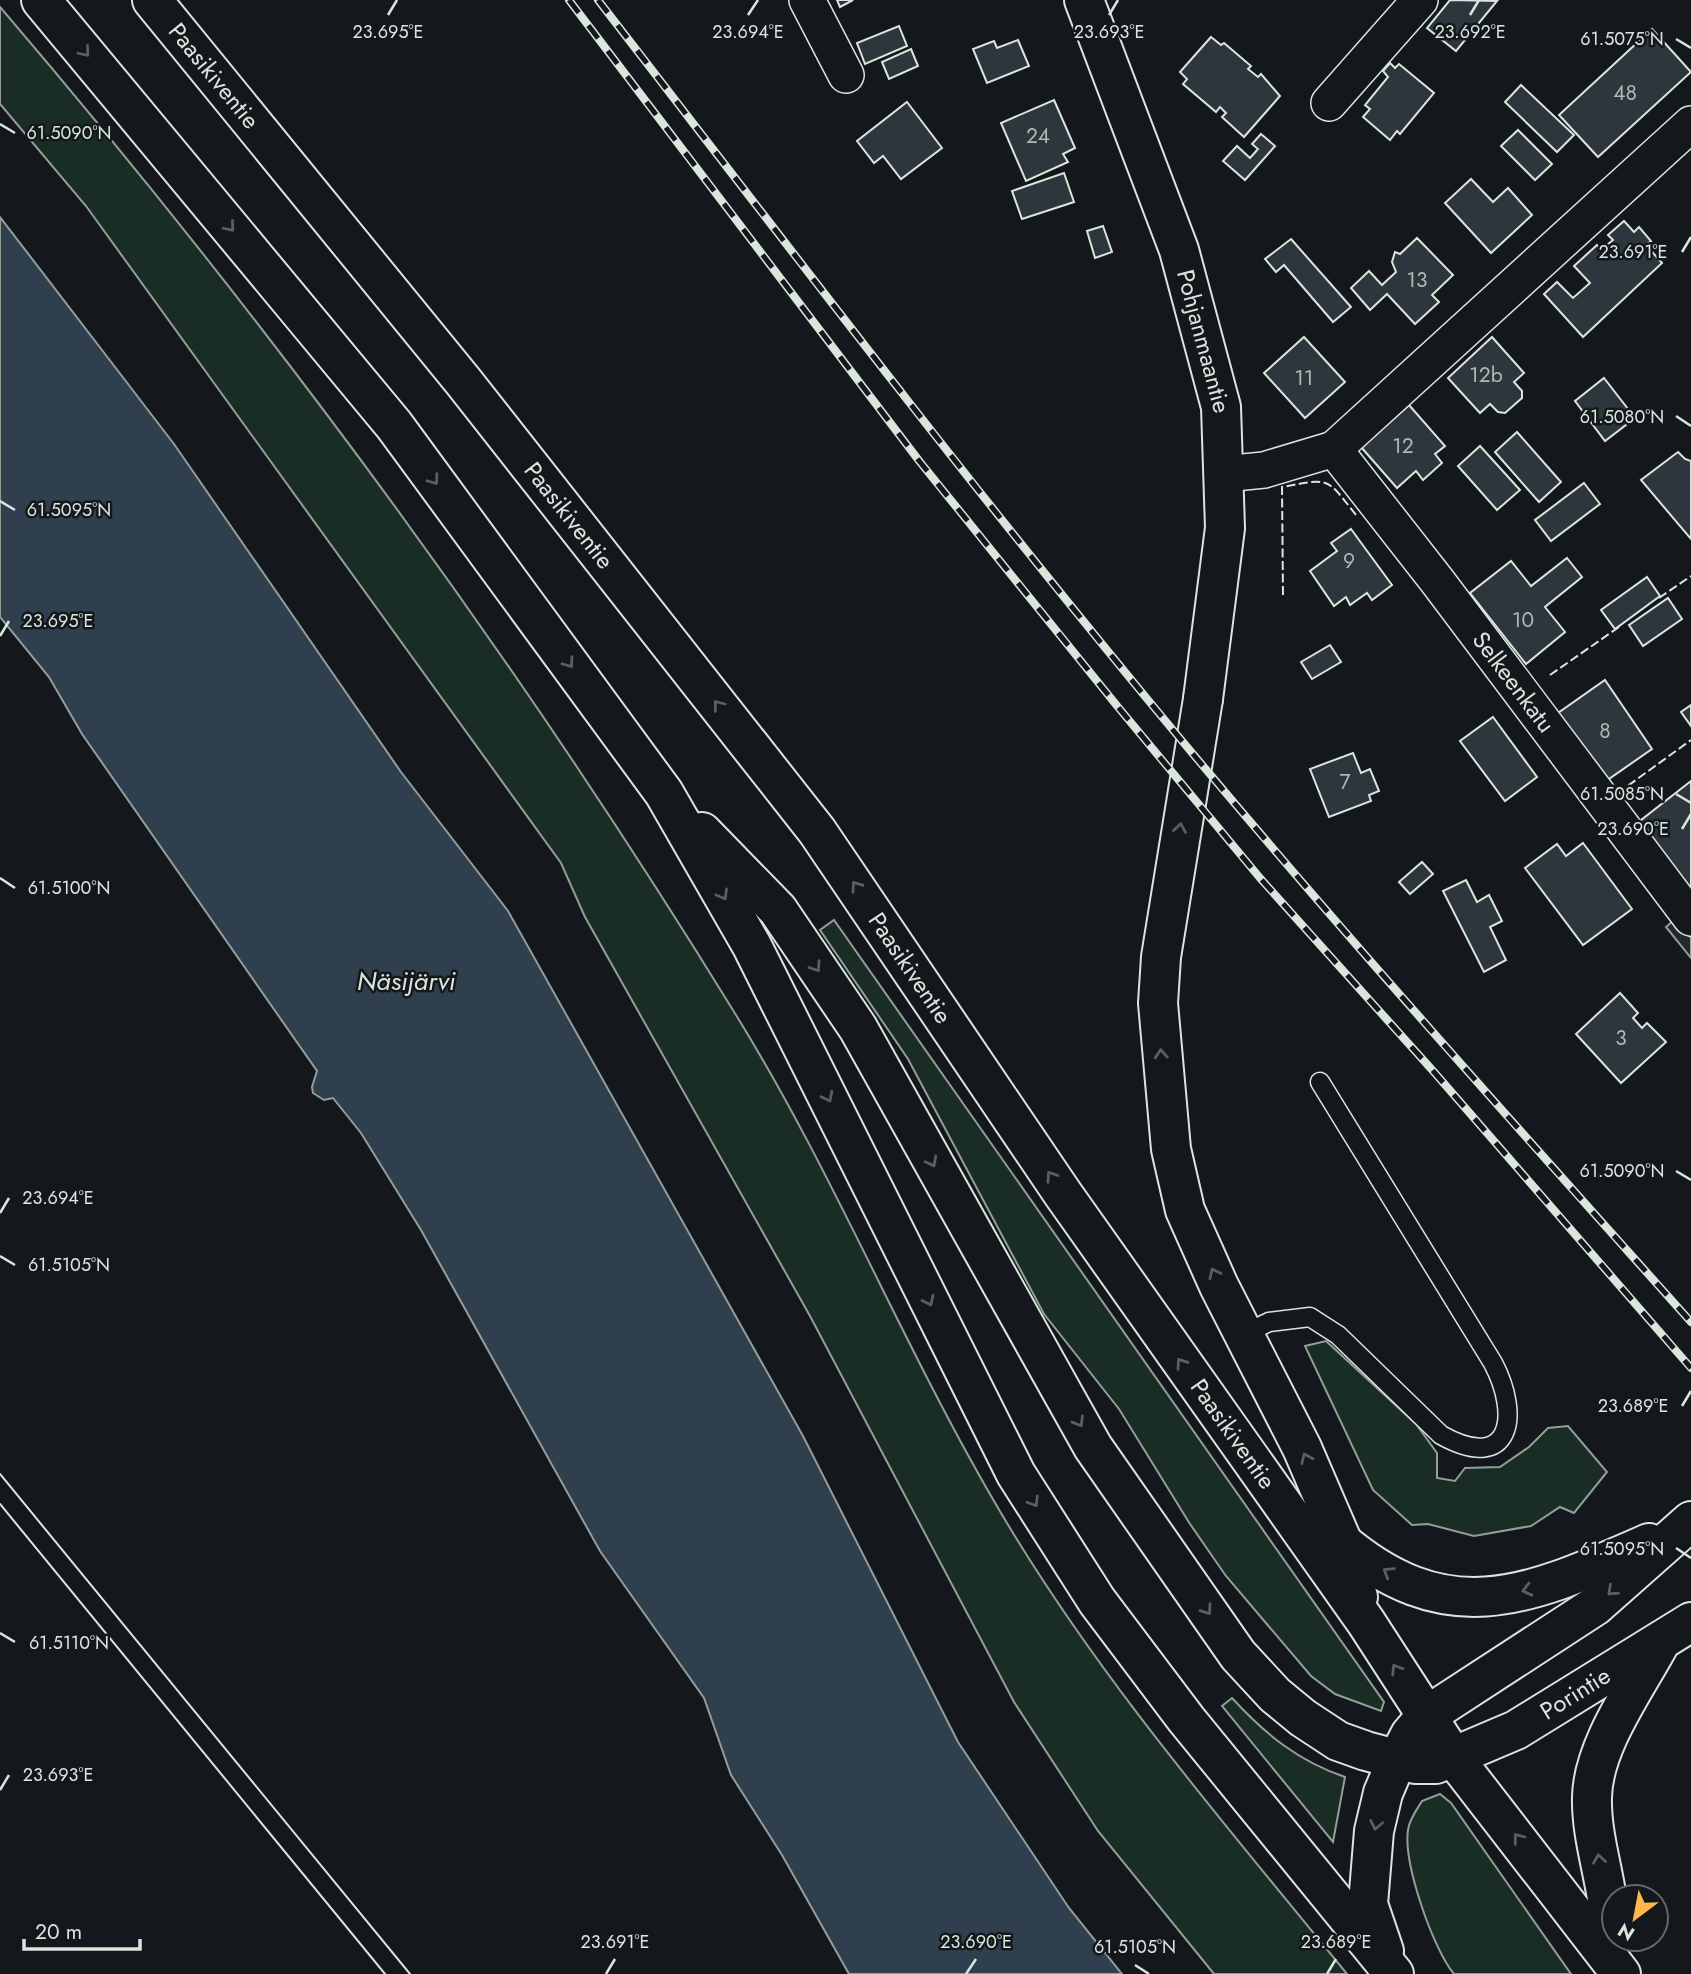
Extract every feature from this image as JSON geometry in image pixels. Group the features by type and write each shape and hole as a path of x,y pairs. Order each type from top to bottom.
{"main road":[{"path":"41,0 394,425 664,793 751,946 1017,1474 1105,1612 1236,1782 1392,1972"},
{"name":"Paasikiventie","path":"152,0 463,381 817,831 1063,1194 1248,1459 1366,1622 1454,1758 1613,1962"},
{"name":"Pohjanmaantie","path":"1084,0 1189,286 1221,407 1225,528 1203,699 1161,957 1158,1003 1161,1061 1171,1149 1185,1210 1302,1448 1343,1543 1366,1622"},
{"name":"Porintie","path":"664,793 778,910 858,1028 1093,1447 1238,1655 1275,1695 1326,1733 1347,1744 1397,1760 1436,1764 1516,1730 1676,1631"},
{"path":"1248,1459 1343,1543 1401,1580 1437,1593 1470,1599 1532,1590 1686,1525"},
{"path":"1392,1972 1368,1904 1374,1831 1383,1793 1410,1735 1426,1716 1595,1606 1686,1525"},
{"path":"1613,1962 1610,1915 1600,1868 1592,1795 1597,1767 1608,1738 1676,1631"}],"street":[{"path":"807,0 846,75"},
{"path":"1329,103 1420,0"},
{"path":"1224,474 1264,470 1334,449 1691,124"},
{"name":"Selkeenkatu","path":"1334,449 1438,582 1691,918"}],"lane":[{"path":"1244,1334 1269,1322 1310,1317 1338,1335 1441,1436 1461,1447 1483,1449 1498,1442 1508,1426 1510,1408 1506,1387 1493,1363 1320,1082"}],"green space":[{"path":"0,7 100,126 294,371 479,623 653,883 772,1076 966,1452 1039,1574 1079,1634 1165,1750 1347,1974 1214,1974 1098,1831 1014,1702 810,1316 585,917 561,863 86,206 0,104"},
{"path":"834,920 1384,1702 1381,1711 1335,1694 1311,1676 1226,1576 1190,1524 1119,1409 1044,1314 908,1059 820,930"},
{"path":"1326,1341 1416,1424 1437,1453 1437,1478 1455,1481 1465,1468 1500,1467 1529,1447 1548,1428 1568,1426 1607,1472 1574,1513 1560,1507 1531,1526 1474,1536 1428,1524 1412,1525 1373,1490 1305,1346"},
{"path":"1232,1698 1283,1745 1312,1763 1345,1777 1333,1842 1222,1706"},
{"path":"1440,1794 1451,1803 1571,1974 1454,1974 1437,1946 1421,1905 1408,1845 1409,1826 1422,1801"}],"shaded area":[{"path":"1675,919 1691,938 1691,958 1666,927"}],"water":[{"name":"Näsijärvi","path":"0,217 174,444 401,772 508,911 803,1436 958,1742 1069,1908 1122,1974 849,1974 782,1855 731,1775 704,1698 600,1551 421,1230 361,1133 333,1098 324,1100 313,1093 317,1071 82,734 49,677 0,617"}],"building":[{"path":"837,0 853,0 840,7"},
{"path":"1450,0 1497,1 1456,51 1427,28"},
{"path":"899,26 907,46 865,64 857,43"},
{"path":"1652,29 1691,72 1598,157 1559,115"},
{"path":"1211,37 1221,45 1224,43 1251,66 1248,69 1258,77 1261,74 1280,96 1244,137 1222,117 1226,113 1220,107 1216,112 1183,84 1187,79 1180,72"},
{"path":"1018,40 1029,66 987,83 973,49 994,41 997,48"},
{"path":"911,49 918,66 889,79 882,62"},
{"path":"1390,63 1395,68 1399,64 1434,93 1400,134 1397,131 1390,140 1363,117 1370,109 1365,105 1388,77 1383,71"},
{"path":"1521,85 1574,135 1557,152 1505,102"},
{"path":"1054,100 1075,148 1063,154 1068,162 1026,181 1001,123"},
{"path":"907,102 942,148 901,179 883,156 874,163 857,141"},
{"path":"1518,130 1552,164 1535,180 1501,146"},
{"path":"1261,134 1275,146 1245,180 1223,161 1237,146 1250,158 1258,149 1252,144"},
{"path":"1064,173 1074,202 1022,219 1012,191"},
{"path":"1471,179 1493,202 1508,188 1532,215 1491,253 1445,203"},
{"path":"1624,221 1634,232 1639,227 1651,241 1646,245 1662,263 1583,337 1544,294 1557,282 1573,298 1590,283 1574,266 1597,245 1601,250 1613,240 1608,235"},
{"path":"1103,226 1112,252 1095,258 1087,231"},
{"path":"1417,238 1453,275 1432,295 1439,302 1415,324 1387,294 1370,310 1351,288 1369,271 1382,285 1396,272 1392,262 1395,252 1400,254"},
{"path":"1291,239 1351,307 1333,322 1284,265 1276,272 1265,259"},
{"path":"1304,337 1345,382 1305,418 1264,373"},
{"path":"1492,337 1524,373 1514,382 1522,391 1522,398 1505,413 1498,412 1490,404 1480,413 1448,378"},
{"path":"1604,378 1635,418 1605,441 1575,401"},
{"path":"1409,405 1445,446 1435,454 1442,463 1423,480 1416,471 1397,488 1361,447"},
{"path":"1517,432 1561,482 1539,502 1495,452"},
{"path":"1480,446 1520,490 1497,510 1458,466"},
{"path":"1678,452 1691,461 1691,539 1641,480"},
{"path":"1584,483 1600,504 1551,541 1535,520"},
{"path":"1351,529 1392,585 1372,600 1367,593 1350,605 1346,597 1334,606 1310,571 1337,551 1331,543"},
{"path":"1567,558 1582,577 1545,607 1565,632 1526,664 1470,593 1511,561 1531,586"},
{"path":"1647,577 1660,596 1615,629 1601,610"},
{"path":"1668,598 1682,619 1643,646 1629,625"},
{"path":"1330,645 1341,662 1312,679 1301,662"},
{"path":"1605,680 1652,749 1606,781 1558,713"},
{"path":"1691,705 1691,726 1681,712"},
{"path":"1493,717 1537,777 1505,801 1460,741"},
{"path":"1353,753 1361,773 1370,769 1379,791 1369,795 1371,801 1329,817 1310,769"},
{"path":"1691,781 1691,888 1688,890 1636,824"},
{"path":"1583,843 1632,909 1583,945 1525,868 1557,844 1566,856"},
{"path":"1422,862 1433,874 1410,894 1399,882"},
{"path":"1466,880 1477,902 1489,895 1502,921 1490,927 1506,960 1484,972 1443,891"},
{"path":"1620,993 1638,1013 1633,1018 1642,1028 1647,1023 1666,1042 1621,1083 1576,1034"}],"tram line":[{"path":"0,1474 410,1974"},
{"path":"0,1504 385,1974"}],"railway":[{"path":"569,0 920,462 1118,707 1260,878 1434,1072 1691,1368"},
{"path":"598,0 925,422 1125,672 1334,919 1691,1322"}],"fence":[{"path":"1283,595 1282,487 1310,482 1326,483 1339,493 1356,515"},
{"path":"1659,598 1691,576"},
{"path":"1550,675 1619,627"},
{"path":"1618,793 1691,740"}]}
